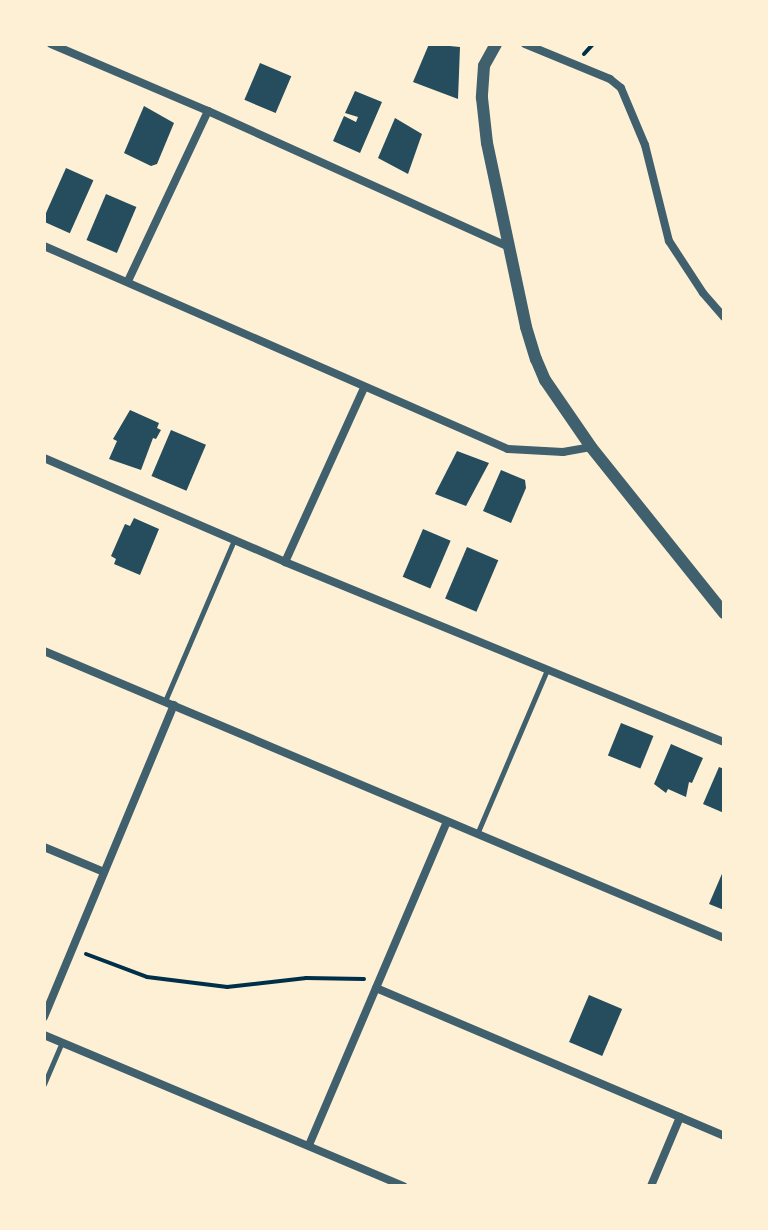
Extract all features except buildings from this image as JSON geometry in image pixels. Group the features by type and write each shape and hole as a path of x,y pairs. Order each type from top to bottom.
{"street":[{"path":"51,44 208,111 510,248"},
{"path":"496,44 484,66 482,98 487,143 536,359 545,380 591,447 724,613"},
{"path":"525,44 610,79 621,88 645,145 669,241 703,293 724,317"},
{"path":"128,281 208,111"},
{"path":"44,246 508,449 563,452 591,447"},
{"path":"285,562 364,388"},
{"path":"44,458 285,562 724,742"},
{"path":"44,651 724,938"},
{"path":"44,1017 170,703"},
{"path":"309,1145 447,822"},
{"path":"44,847 104,872"},
{"path":"378,984 724,1136"},
{"path":"44,1035 402,1186"},
{"path":"651,1186 680,1117"}],"lane":[{"path":"170,703 234,540"},
{"path":"477,835 547,669"},
{"path":"44,1084 62,1042"}],"path":[{"path":"72,950 147,977 227,987 306,978 378,984"}]}
